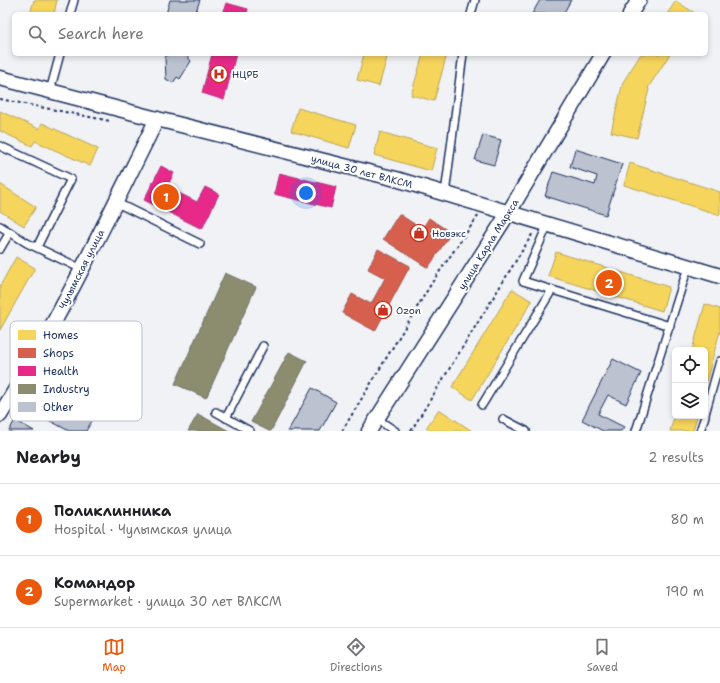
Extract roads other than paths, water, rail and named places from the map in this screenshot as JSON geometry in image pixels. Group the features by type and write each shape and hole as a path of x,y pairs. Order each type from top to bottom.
{"street":[{"path":"631,12 639,0"},
{"name":"улица Карла Маркса","path":"369,431 509,212 602,56"},
{"name":"улица 30 лет ВЛКСМ","path":"0,78 396,179 720,276"},
{"name":"Чулымская улица","path":"53,321 82,269 157,119"},
{"name":"Чулымская улица","path":"0,415 10,399"}],"lane":[{"path":"71,12 74,0"},
{"path":"472,12 475,0"},
{"path":"50,91 59,56"},
{"path":"445,194 463,56"},
{"path":"0,146 71,179 37,247"},
{"path":"115,202 200,244"},
{"path":"543,223 523,281 670,326"},
{"path":"0,226 37,247 82,269"},
{"path":"0,249 10,232"},
{"path":"636,431 688,267"},
{"path":"482,405 552,290"},
{"path":"226,418 263,346"},
{"path":"708,404 720,362"},
{"path":"216,412 250,431"},
{"path":"377,419 396,431"},
{"path":"503,419 526,431"},
{"path":"700,431 704,419"}],"place":[{"name":"НЦРБ","path":"219,74"},
{"name":"Поликлинника","path":"166,197"},
{"name":"Новэкс","path":"419,233"},
{"name":"Командор","path":"609,283"},
{"name":"Ozon","path":"383,310"}]}
